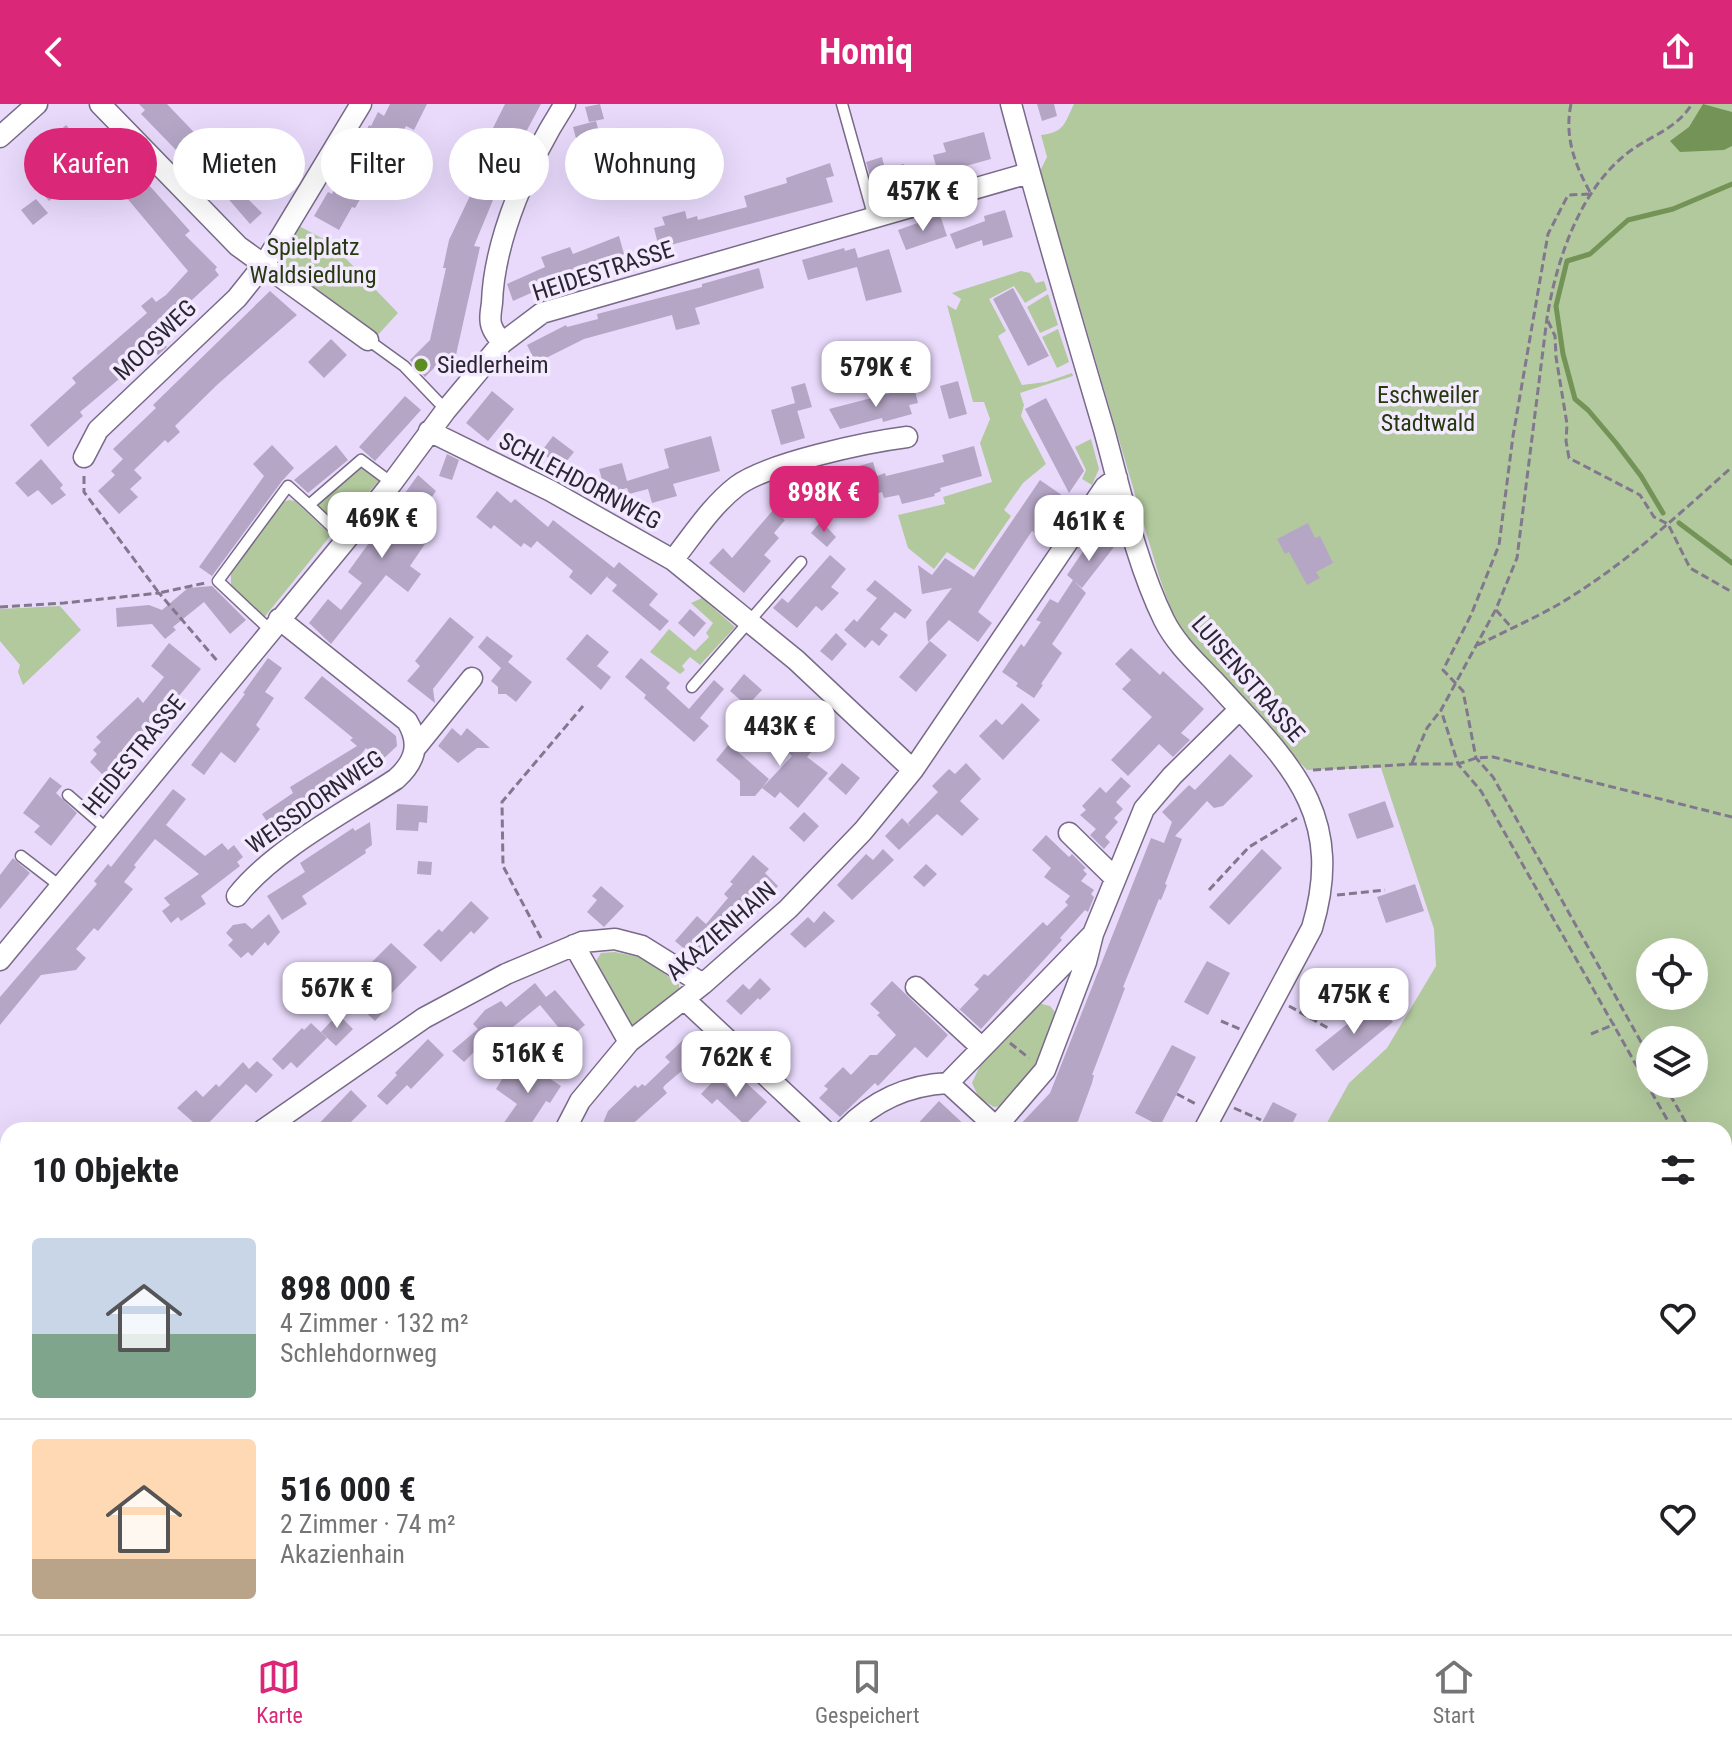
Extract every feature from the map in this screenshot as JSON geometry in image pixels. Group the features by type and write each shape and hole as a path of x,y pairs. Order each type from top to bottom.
{"street":[{"path":"0,137 37,104"},
{"path":"100,104 238,246 368,340"},
{"name":"MOOSWEG","path":"84,457 98,430 237,298 265,263 361,104"},
{"path":"502,343 491,326 492,286 500,255 528,173 565,104"},
{"name":"LUISENSTRASSE","path":"1011,104 1117,478 1148,581 1165,623 1179,644 1294,771 1314,808 1322,840 1323,872 1312,928 1212,1116"},
{"name":"HEIDESTRASSE","path":"1,957 346,540 429,431 502,343 542,313 1029,173"},
{"name":"SCHLEHDORNWEG","path":"429,431 551,491 673,560 714,508 748,479 775,468 877,441 907,437"},
{"name":"AKAZIENHAIN","path":"569,1122 580,1101 629,1042 703,984 788,909 863,831 913,770 1105,487 1117,478"},
{"path":"673,560 796,660 913,770"},
{"name":"WEISSDORNWEG","path":"274,624 407,721 417,746"},
{"name":"WEISSDORNWEG","path":"237,896 250,879 272,860 396,779 411,763 417,746 472,678"},
{"path":"1002,1122 1045,1070 1086,962 1093,934 1144,809 1172,776 1240,709"},
{"path":"1069,833 1115,878"},
{"path":"854,1122 902,1092 923,1085 948,1083 1093,934"},
{"path":"274,1122 424,1018 506,974 574,945 595,939 629,941 657,953 703,984"},
{"path":"574,945 629,1042"},
{"path":"916,987 982,1048"},
{"path":"1034,996 1055,998 1066,1012"},
{"path":"684,999 815,1122"},
{"path":"948,1083 990,1122"}],"lane":[{"path":"842,104 874,218"},
{"path":"368,340 404,366 446,410"},
{"path":"309,505 361,460 392,483"},
{"path":"274,624 218,581 288,486 346,540"},
{"path":"692,687 801,562"},
{"path":"68,795 107,829"},
{"path":"21,856 60,886"}],"path":[{"path":"1571,104 1567,123 1573,157 1591,194"},
{"path":"1412,764 1427,728 1441,710 1496,609 1517,558 1547,318 1553,280 1561,256 1597,183 1624,156 1678,123 1692,104"},
{"path":"1591,194 1568,195 1548,234 1513,436 1499,545 1471,615 1443,670 1463,691 1476,758 1493,777 1636,1033"},
{"path":"1547,318 1555,336 1569,458 1640,495 1654,517 1668,524 1690,568 1732,592"},
{"path":"84,457 84,492 159,593 231,677"},
{"path":"1475,646 1554,607 1598,579 1668,524 1732,467"},
{"path":"0,607 159,593 218,581"},
{"path":"1496,609 1512,628"},
{"path":"550,955 503,866 502,802 583,706"},
{"path":"1441,710 1458,764 1481,791 1669,1122"},
{"path":"1294,771 1458,764 1476,758 1518,762 1732,817"},
{"path":"1209,890 1249,847 1314,808"},
{"path":"1320,897 1385,890"},
{"path":"1275,997 1328,1028"},
{"path":"1591,1034 1615,1024"},
{"path":"998,1033 1045,1070"},
{"path":"1177,1094 1212,1116 1261,1120"},
{"path":"1672,1098 1685,1122"}],"green space":[{"name":"Eschweiler Stadtwald","path":"1074,104 1732,104 1732,1122 1327,1122 1349,1083 1387,1048 1436,966 1434,929 1381,768 1307,770 1181,637 1159,576 1040,171 1047,157 1041,135 1059,129"},
{"name":"Spielplatz Waldsiedlung","path":"299,226 331,243 398,313 376,337 277,265"},
{"path":"1021,271 1030,273 1036,283 1044,281 1047,290 1025,303 1014,286 989,299 1006,331 998,336 1022,385 1046,382 1072,373 1073,376 1020,393 1024,405 1021,416 1046,464 1023,483 1004,510 1011,516 974,570 947,552 934,569 908,548 898,515 945,504 943,497 992,482 980,443 990,419 984,402 973,402 947,305 956,310 961,299 952,293"},
{"path":"1048,294 1058,325 1040,333 1027,307"},
{"path":"1058,329 1069,362 1057,368 1042,337"},
{"path":"1091,439 1099,469 1092,485 1082,479 1086,470 1075,447"},
{"path":"359,467 379,481 337,527 319,510 319,499"},
{"path":"295,501 331,535 262,620 231,585 231,574 283,502"},
{"path":"702,598 735,627 700,665 690,657 680,674 650,652 669,629 695,651 709,637 706,633 713,623 691,603"},
{"path":"60,606 81,630 23,685 18,672 20,665 0,641 0,609"},
{"path":"615,952 643,958 679,984 679,999 646,1026 630,1026 594,964 601,953"},
{"path":"1038,1003 1050,1006 1059,1017 1046,1056 1008,1105 994,1107 979,1098 972,1083 983,1059"}],"shaded area":[{"path":"1703,104 1732,112 1732,146 1724,150 1680,152 1670,141 1689,127"}],"building":[{"path":"139,104 167,104 190,128 173,128 173,147 141,114 145,110"},
{"path":"390,104 427,104 415,128 368,128 378,112 384,116"},
{"path":"505,104 541,104 528,128 493,128"},
{"path":"600,104 604,119 589,122 585,107"},
{"path":"1037,104 1054,104 1057,116 1042,121"},
{"path":"596,121 598,128 573,128"},
{"path":"984,132 991,159 955,169 957,179 941,184 933,155 946,152 943,143"},
{"path":"882,157 885,169 904,164 909,180 874,190 866,162"},
{"path":"830,163 834,176 826,178 833,202 659,248 654,228 665,225 662,217 685,211 687,219 697,216 698,220 747,207 744,196 787,183 786,178"},
{"path":"157,194 190,231 185,235 217,267 215,270 219,275 155,334 167,347 158,355 149,346 122,370 125,374 80,412 83,416 48,447 30,425 76,383 72,378 147,313 141,306 152,297 156,302 166,295 188,271 129,200 157,200"},
{"path":"37,200 48,213 33,225 21,210"},
{"path":"229,200 249,200 262,213 250,224"},
{"path":"323,200 360,200 339,230 314,216"},
{"path":"468,200 493,200 474,246 480,247 456,355 447,364 443,359 425,377 410,360 430,340 449,240"},
{"path":"1005,210 1013,237 983,246 982,240 956,249 950,234 985,221 984,216"},
{"path":"940,215 947,236 906,250 898,230"},
{"path":"619,236 624,254 551,288 549,285 513,301 507,284 545,267 541,257 570,247 573,254"},
{"path":"844,248 845,251 855,248 858,258 889,249 902,292 866,301 857,267 808,280 802,260"},
{"path":"759,268 764,288 695,308 700,324 676,330 672,315 584,339 536,363 527,345 566,325 598,319 597,314 702,287 702,284"},
{"path":"1013,288 1049,356 1028,366 993,299"},
{"path":"270,291 297,315 218,384 175,426 180,432 168,443 165,440 134,470 142,478 130,489 138,497 119,514 98,491 115,475 111,471 123,459 113,449 156,408 153,405"},
{"path":"331,339 347,355 324,378 308,362"},
{"path":"958,381 967,414 949,419 940,386"},
{"path":"805,383 812,407 797,411 791,387"},
{"path":"914,387 918,403 909,405 912,414 883,422 882,418 840,429 829,409"},
{"path":"492,391 514,409 488,441 466,423"},
{"path":"405,396 421,410 375,461 359,447"},
{"path":"1046,398 1084,471 1069,493 1025,409"},
{"path":"795,403 805,438 781,445 771,410"},
{"path":"553,436 574,452 561,468 541,452"},
{"path":"711,436 720,471 673,484 677,496 652,503 648,489 629,494 627,488 606,494 599,469 622,463 627,481 669,468 664,449"},
{"path":"272,445 294,468 212,576 199,567 264,476 253,464"},
{"path":"336,445 348,460 308,493 294,480"},
{"path":"974,446 982,476 940,488 941,491 935,496 902,504 899,495 884,498 882,492 850,501 841,471 873,462 877,476 885,473 886,476 944,462 942,455"},
{"path":"447,454 459,460 452,480 439,476"},
{"path":"41,459 63,485 60,488 66,495 52,505 38,490 28,497 15,483"},
{"path":"418,475 436,491 410,529 427,541 410,566 421,574 408,592 386,575 331,644 309,623 328,599 341,610 362,583 348,572"},
{"path":"1040,480 1066,498 1038,535 1032,531 978,612 992,623 978,642 949,620 928,642 926,622 952,588 922,594 918,565 932,575 945,558 974,577"},
{"path":"497,491 511,503 515,499 548,527 553,520 614,568 619,562 658,594 649,605 669,621 660,631 612,591 617,585 607,577 610,573 591,595 569,577 573,571 537,541 531,548 524,543 521,547 494,525 491,529 476,517"},
{"path":"773,510 785,520 774,533 779,538 764,555 771,561 744,593 709,563 723,548 732,558"},
{"path":"821,521 836,537 827,547 811,533"},
{"path":"1308,523 1315,538 1320,536 1333,563 1316,572 1320,578 1307,585 1289,552 1285,554 1277,539"},
{"path":"1102,539 1114,547 1082,588 1067,575 1086,547 1093,551"},
{"path":"830,555 846,569 831,587 839,593 822,611 816,606 797,628 773,608 782,598 788,603"},
{"path":"875,580 912,610 905,619 895,612 880,629 888,635 879,646 872,640 865,648 844,630 854,619 857,622 877,598 866,590"},
{"path":"1073,580 1086,593 1052,644 1062,653 1034,698 1002,672 1041,622 1036,620 1050,599 1058,603"},
{"path":"212,586 246,620 230,634 204,602 173,627 176,630 165,639 152,624 117,627 116,608 149,605 162,610 188,588"},
{"path":"690,609 706,623 694,637 678,623"},
{"path":"450,617 474,637 433,689 435,703 407,681 420,666 415,661"},
{"path":"836,633 847,644 832,661 820,651"},
{"path":"587,634 609,652 597,666 611,677 601,690 566,659"},
{"path":"487,636 513,656 508,662 532,682 516,702 506,694 498,694 498,687 491,681 501,668 478,647"},
{"path":"930,641 947,655 916,692 899,677"},
{"path":"169,643 201,669 148,734 105,777 90,762 97,754 93,750 101,742 96,737 138,697 143,703 164,677 151,666"},
{"path":"1131,648 1160,675 1163,671 1204,709 1181,733 1190,740 1173,757 1159,744 1128,776 1111,760 1152,717 1122,689 1131,680 1115,664"},
{"path":"268,658 282,668 265,692 274,698 256,725 260,729 235,763 221,752 204,775 191,765"},
{"path":"641,658 670,683 666,688 689,709 714,680 724,689 700,718 709,726 694,742 625,677"},
{"path":"744,674 762,690 747,706 730,691"},
{"path":"322,676 396,736 397,746 381,761 366,748 350,769 337,777 346,792 297,821 299,823 275,834 262,814 293,793 290,787 357,746 350,740 353,738 304,698"},
{"path":"1022,703 1040,720 1003,760 979,736 996,719 1002,725"},
{"path":"792,718 820,742 807,757 828,773 798,808 780,792 775,798 762,788 792,756 782,746 786,742 778,734"},
{"path":"452,728 461,736 467,728 490,748 477,748 458,763 438,746"},
{"path":"729,744 769,779 755,796 740,796 740,781 716,760"},
{"path":"1230,754 1253,776 1223,806 1214,808 1207,801 1175,836 1182,839 1167,885 1123,987 1078,1121 1023,1122 1050,1093 1151,838 1164,843 1172,822 1162,812 1189,785 1195,790"},
{"path":"842,763 860,778 846,795 828,779"},
{"path":"966,763 981,779 960,801 979,819 962,836 937,814 899,850 885,836 902,818 911,827 908,823 938,792 932,786 949,769 955,774"},
{"path":"50,777 62,786 56,793 77,813 51,846 34,832 40,826 23,813"},
{"path":"1121,777 1131,786 1116,802 1123,809 1114,818 1118,822 1105,837 1110,842 1104,849 1090,835 1096,829 1080,815 1086,810 1082,806 1100,787 1106,793"},
{"path":"173,789 186,799 166,825 205,856 222,843 228,850 234,845 243,857 237,862 240,866 201,896 206,904 181,921 178,917 171,923 162,911 170,905 164,898 199,874 155,839 124,882 133,889 98,931 94,928 76,949 86,958 76,970 41,975 0,1025 0,997"},
{"path":"1385,801 1394,827 1357,839 1348,814"},
{"path":"397,804 428,806 427,823 419,822 418,831 396,830"},
{"path":"804,812 819,826 804,842 789,828"},
{"path":"370,822 372,845 365,850 366,853 302,896 307,904 282,920 267,896 305,872 300,863 353,828 355,831"},
{"path":"1046,835 1086,868 1083,870 1087,874 1081,881 1094,890 1091,894 1094,897 1088,912 1085,910 1060,938 1062,940 981,1029 955,1005 960,1009 979,989 974,985 984,974 988,976 1043,922 1047,926 1068,905 1065,902 1070,896 1044,877 1051,868 1032,850"},
{"path":"883,849 894,860 852,900 837,885 866,854 873,860"},
{"path":"1262,849 1282,868 1229,925 1209,907"},
{"path":"753,855 769,869 765,873 778,886 759,907 755,903 729,933 721,926 694,957 675,941 697,916 706,924 728,898 724,894 733,884 730,882"},
{"path":"13,858 30,873 0,909 0,875"},
{"path":"418,861 432,862 431,875 417,874"},
{"path":"926,864 937,874 924,887 913,877"},
{"path":"1415,884 1424,911 1386,923 1377,897"},
{"path":"601,886 624,906 604,927 587,912 597,900 592,896"},
{"path":"471,901 489,918 474,934 471,931 441,962 423,945 439,929 442,932"},
{"path":"824,911 835,921 805,948 790,934 808,917 814,923"},
{"path":"269,914 280,932 268,946 265,942 252,956 248,952 241,958 228,945 233,940 226,933 233,925 245,923 252,929"},
{"path":"391,943 417,967 386,999 391,1004 375,1021 359,1006 376,989 360,974"},
{"path":"1207,961 1230,973 1208,1015 1184,1002"},
{"path":"760,978 771,989 760,1000 749,990"},
{"path":"892,981 948,1035 927,1058 915,1047 878,1086 875,1083 840,1117 819,1098 828,1089 824,1086 843,1067 851,1075 896,1035 870,1004"},
{"path":"535,983 546,997 555,990 585,1025 568,1039 540,1005 491,1045 484,1049 481,1045 464,1062 452,1051 478,1029 473,1024 485,1010 501,1001 506,1007"},
{"path":"743,984 758,998 741,1015 726,1001"},
{"path":"1376,1001 1393,1022 1333,1071 1315,1050"},
{"path":"338,1014 353,1029 336,1046 321,1032"},
{"path":"311,1023 327,1038 297,1068 291,1062 283,1070 272,1059 302,1028 304,1030"},
{"path":"700,1036 710,1047 665,1085 663,1088 667,1093 635,1122 603,1122 608,1111 635,1085 638,1088 642,1084 645,1086 670,1062 665,1057 683,1040 688,1046"},
{"path":"428,1039 444,1055 411,1089 407,1085 387,1105 377,1096"},
{"path":"1172,1045 1196,1057 1162,1122 1152,1122 1135,1113"},
{"path":"541,1059 555,1069 549,1078 561,1086 532,1122 504,1122 517,1104 496,1089 507,1071 525,1083"},
{"path":"257,1061 273,1075 256,1093 246,1084 210,1122 193,1122 177,1108 196,1090 203,1097 216,1084 219,1087 243,1062 249,1069"},
{"path":"717,1077 730,1089 741,1078 767,1102 748,1122 742,1122 717,1099 712,1104 701,1094"},
{"path":"351,1090 367,1106 351,1122 321,1122"},
{"path":"939,1101 961,1122 919,1122"},
{"path":"1273,1102 1297,1114 1293,1122 1262,1122"}],"waterway":[{"path":"1663,513 1616,443 1575,399 1563,354 1556,306 1567,261 1590,254 1628,220 1673,209 1732,184"},
{"path":"1679,523 1732,563"}],"place":[{"name":"Siedlerheim","path":"421,365"}]}
